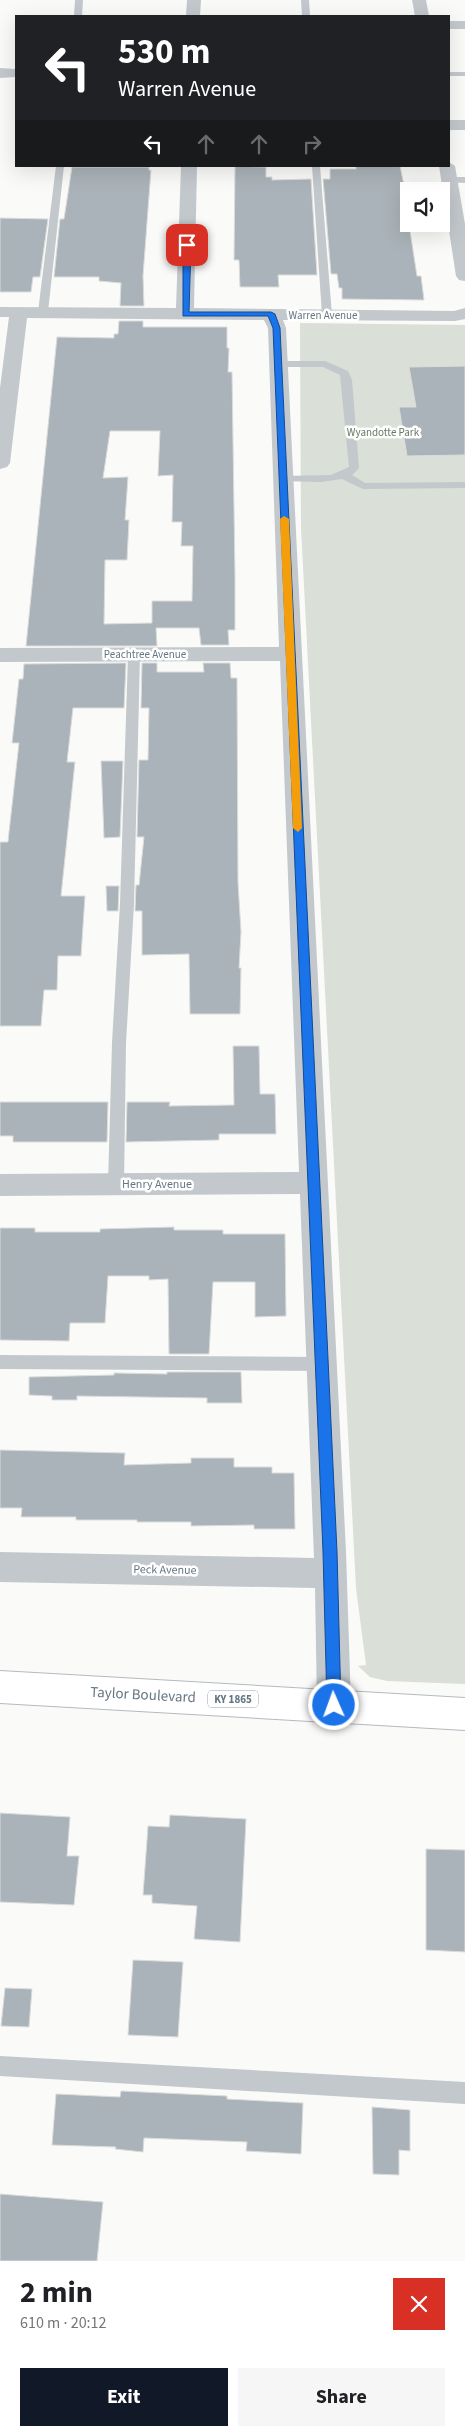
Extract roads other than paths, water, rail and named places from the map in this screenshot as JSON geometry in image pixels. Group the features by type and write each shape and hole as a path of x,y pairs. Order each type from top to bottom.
{"main road":[{"name":"Taylor Boulevard","path":"0,1687 465,1714"}],"street":[{"path":"194,0 194,15"},
{"path":"419,0 422,15"},
{"path":"450,25 465,25"},
{"path":"0,73 15,73"},
{"path":"450,125 465,125"},
{"path":"185,314 189,167"},
{"path":"454,176 465,276"},
{"name":"Warren Avenue","path":"0,312 455,316 465,314"},
{"path":"0,463 19,312"},
{"path":"271,314 277,328 334,1705"},
{"name":"Peachtree Avenue","path":"0,655 290,654"},
{"name":"Henry Avenue","path":"0,1185 313,1183"},
{"name":"Peck Avenue","path":"0,1567 330,1573"}],"lane":[{"path":"78,15 79,0"},
{"path":"306,0 306,15"},
{"path":"450,74 465,74"},
{"path":"43,312 60,167"},
{"path":"316,167 327,315"},
{"path":"278,364 325,364 344,373 347,380 354,468 344,475 283,479"},
{"path":"344,475 362,486 465,485"},
{"path":"116,1184 119,1043 127,904 134,654"},
{"path":"0,1362 321,1364"},
{"path":"0,2066 465,2093"}],"park label":[{"name":"Wyandotte Park","path":"383,432"}]}
